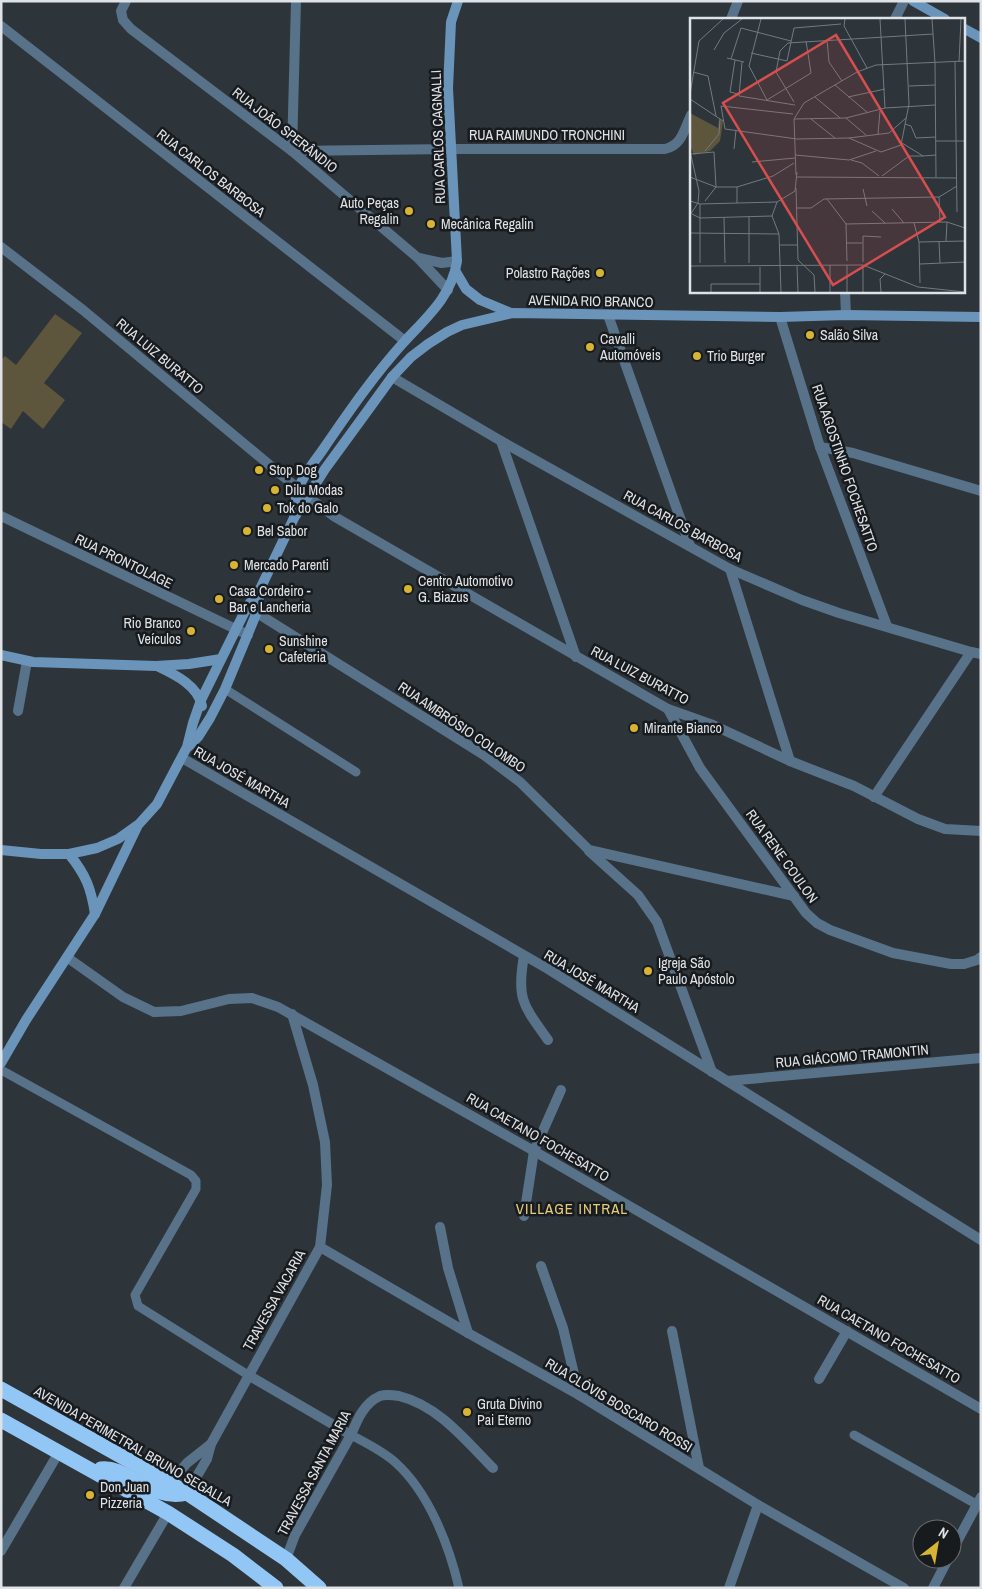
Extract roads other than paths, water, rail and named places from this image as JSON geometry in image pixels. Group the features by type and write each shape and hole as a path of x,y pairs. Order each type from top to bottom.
{"highway":[{"name":"AVENIDA PERIMETRAL BRUNO SEGALLA","path":"1,1389 186,1493 286,1559 319,1588"},
{"path":"1,1420 168,1513 233,1556 270,1586"},
{"path":"95,1472 103,1469 112,1470 151,1489 177,1495 186,1493"}],"main road":[{"name":"RUA CARLOS CAGNALLI","path":"456,267 448,88 451,22 458,1"},
{"path":"913,1 943,18"},
{"path":"964,29 981,38"},
{"path":"456,267 466,290 480,300 513,314"},
{"name":"AVENIDA RIO BRANCO","path":"294,518 298,489 312,466 350,410 385,364 425,322 448,290 456,267"},
{"name":"AVENIDA RIO BRANCO","path":"1,850 41,854 69,854 97,848 118,839 139,824 157,804 187,747 201,700 235,629 261,587 294,518 330,462 392,377 411,357 447,332 477,320 513,314 780,318 846,315 981,317"},
{"name":"AVENIDA RIO BRANCO","path":"187,747 198,737 225,689 257,612 261,587"},
{"path":"1,655 27,661 156,666 189,664 221,659"},
{"path":"156,666 182,679 201,700 203,710 198,737"},
{"path":"1,1063 26,1020 96,914 139,824"},
{"path":"69,854 88,881 96,914"}],"street":[{"path":"292,151 296,1"},
{"path":"731,18 738,1"},
{"path":"896,18 904,1"},
{"name":"RUA JOÃO SPERÂNDIO","path":"124,2 121,11 123,20 131,29 292,151 418,258 448,290"},
{"name":"RUA CARLOS BARBOSA","path":"1,26 405,341"},
{"name":"RUA RAIMUNDO TRONCHINI","path":"292,151 665,149 674,147 680,140 690,117"},
{"name":"RUA LUIZ BURATTO","path":"1,247 83,310 298,489 335,517 668,709 712,725 790,761 854,786 918,819 945,829 981,830"},
{"name":"RUA JOÃO SPERÂNDIO","path":"418,258 456,267"},
{"path":"845,292 846,315"},
{"path":"608,315 690,546"},
{"name":"RUA AGOSTINHO FOCHESATTO","path":"780,318 820,447 887,626"},
{"name":"RUA CARLOS BARBOSA","path":"392,377 501,441 730,569 802,600 976,653"},
{"path":"501,441 576,657"},
{"path":"820,447 853,453 981,491"},
{"name":"RUA PRONTOLAGE","path":"1,516 248,635"},
{"path":"730,569 790,761"},
{"name":"RUA AMBRÓSIO COLOMBO","path":"247,607 484,755 520,782 588,850 638,896 657,922 712,1072"},
{"path":"874,797 976,653"},
{"path":"18,711 27,661"},
{"name":"RUA RENE COULON","path":"668,709 700,768 806,913 817,923 830,930 893,952 951,964 964,964 981,957"},
{"name":"RUA JOSÉ MARTHA","path":"182,758 564,979 981,1240"},
{"path":"588,850 794,896"},
{"path":"524,956 520,981 524,1006 548,1040"},
{"name":"RUA CAETANO FOCHESATTO","path":"68,958 123,997 154,1012 181,1011 228,999 252,998 292,1014 534,1151 981,1409"},
{"name":"TRAVESSA VACARIA","path":"186,1493 207,1459 211,1444 320,1247 327,1185 325,1142 313,1085 292,1014"},
{"name":"RUA GIÁCOMO TRAMONTIN","path":"727,1081 981,1058"},
{"path":"524,1216 534,1151 560,1090"},
{"path":"440,1227 448,1268 468,1334"},
{"name":"RUA CLÓVIS BOSCARO ROSSI","path":"320,1247 468,1334 579,1396 758,1505 904,1588"},
{"path":"541,1266 563,1328 579,1396"},
{"path":"672,1331 699,1468"},
{"path":"819,1379 847,1331"},
{"path":"248,1375 351,1435"},
{"name":"TRAVESSA SANTA MARIA","path":"286,1559 295,1535 351,1435 356,1422 369,1404 382,1395 394,1395 411,1399 432,1411 453,1427 493,1468"},
{"name":"TRAVESSA VACARIA","path":"170,1483 187,1463 211,1444"},
{"path":"1,1551 59,1452"},
{"path":"962,1532 979,1501"},
{"path":"729,1588 758,1505"},
{"path":"124,1588 168,1513"},
{"path":"933,1588 943,1569"}],"lane":[{"path":"225,689 356,772"},
{"path":"1,1070 191,1175 196,1181 196,1189 135,1295 138,1306 248,1375"},
{"path":"854,1434 979,1501"},
{"path":"351,1435 381,1451 396,1463 413,1481 437,1523 456,1573 459,1588"}],"place":[{"name":"Auto Peças Regalin","path":"409,211"},
{"name":"Mecânica Regalin","path":"431,224"},
{"name":"Polastro Rações","path":"600,273"},
{"name":"Salão Silva","path":"810,335"},
{"name":"Cavalli Automóveis","path":"590,347"},
{"name":"Trio Burger","path":"697,356"},
{"name":"Stop Dog","path":"259,470"},
{"name":"Dilu Modas","path":"275,490"},
{"name":"Tok do Galo","path":"267,508"},
{"name":"Bel Sabor","path":"247,531"},
{"name":"Mercado Parenti","path":"234,565"},
{"name":"Centro Automotivo G. Biazus","path":"408,589"},
{"name":"Casa Cordeiro - Bar e Lancheria","path":"219,599"},
{"name":"Rio Branco Veículos","path":"191,631"},
{"name":"Sunshine Cafeteria","path":"269,649"},
{"name":"Mirante Bianco","path":"634,728"},
{"name":"Igreja São Paulo Apóstolo","path":"648,971"},
{"name":"Gruta Divino Pai Eterno","path":"467,1412"},
{"name":"Don Juan Pizzeria","path":"90,1495"}],"district":[{"name":"VILLAGE INTRAL","path":"572,1208"}]}
